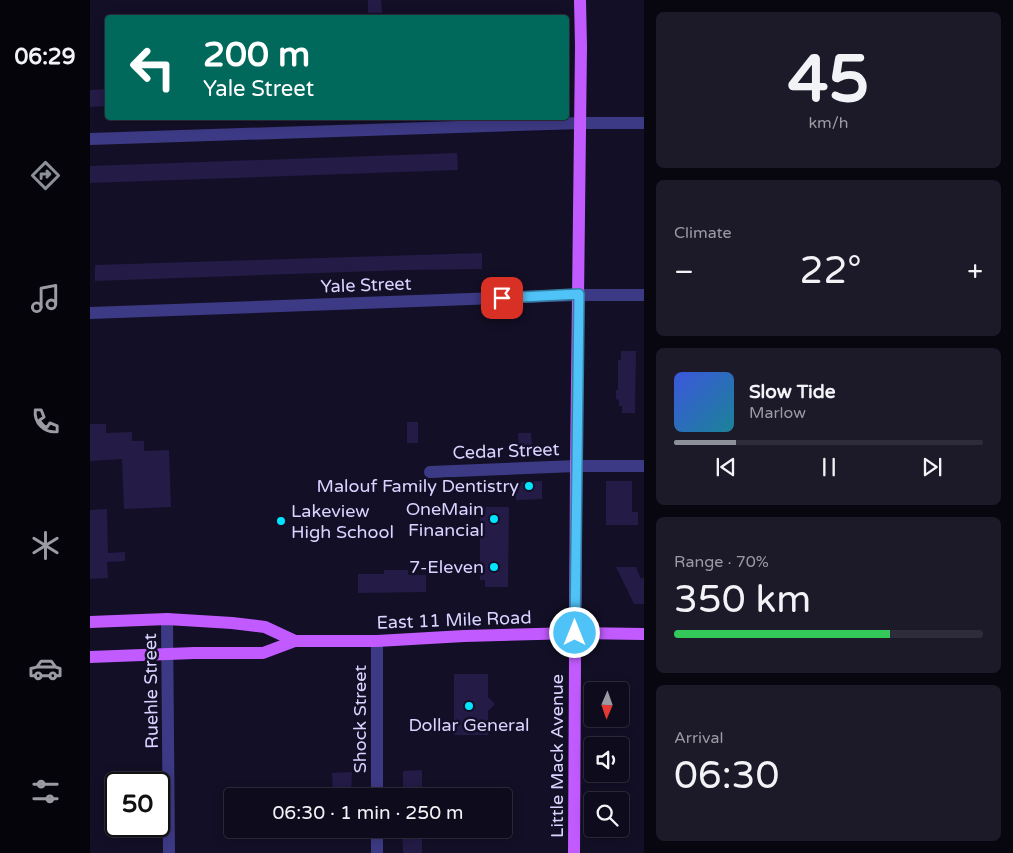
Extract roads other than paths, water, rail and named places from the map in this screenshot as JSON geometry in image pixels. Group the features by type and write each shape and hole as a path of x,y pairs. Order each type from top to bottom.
{"main road":[{"name":"Little Mack Avenue","path":"574,853 580,0"},
{"name":"East 11 Mile Road","path":"90,622 167,619 204,620 265,627 295,641"},
{"name":"East 11 Mile Road","path":"90,657 263,653 295,641 377,641 575,633 644,634"}],"street":[{"path":"90,139 580,123 644,124"},
{"name":"Yale Street","path":"90,313 579,294 644,295"},
{"name":"Cedar Street","path":"430,472 576,466 644,466"},
{"name":"Ruehle Street","path":"167,619 170,853"},
{"name":"Shock Street","path":"377,641 377,788"},
{"path":"377,838 377,853"}],"place":[{"name":"Malouf Family Dentistry","path":"529,486"},
{"name":"OneMain Financial","path":"494,519"},
{"name":"Lakeview High School","path":"281,521"},
{"name":"7-Eleven","path":"494,567"},
{"name":"Dollar General","path":"469,706"}]}
